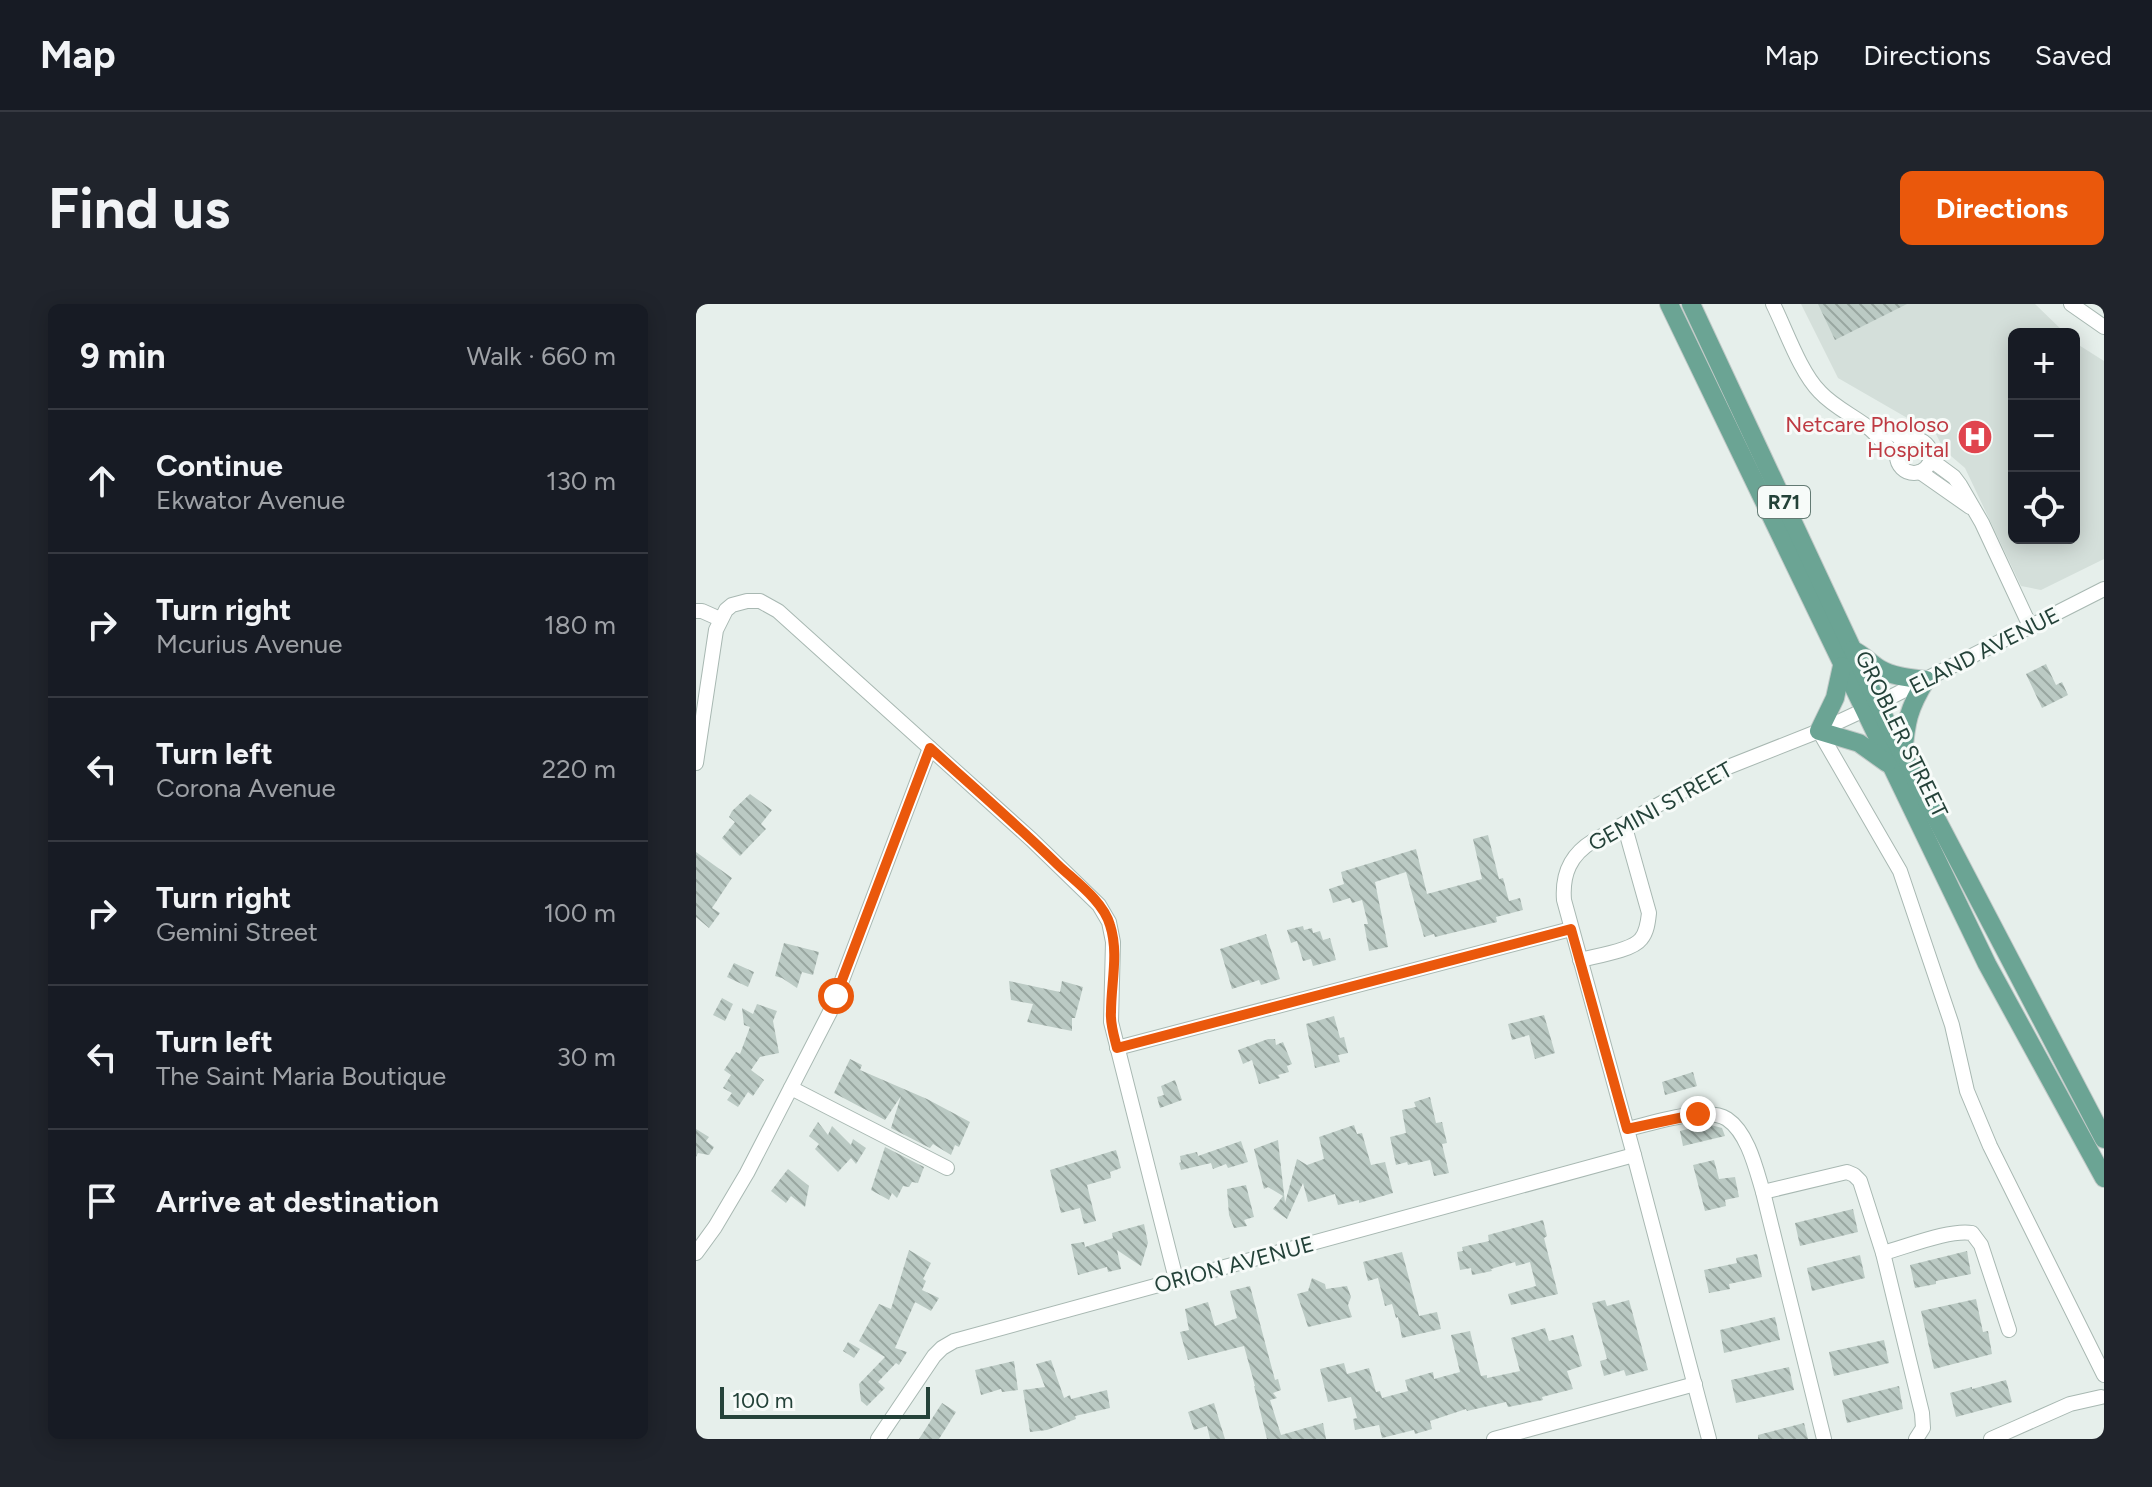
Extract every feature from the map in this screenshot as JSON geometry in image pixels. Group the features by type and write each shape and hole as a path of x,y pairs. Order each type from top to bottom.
{"main road":[{"name":"GROBLER STREET","path":"1669,304 1847,658"},
{"name":"GROBLER STREET","path":"1691,304 1870,707 2104,1139"},
{"path":"1863,655 1888,673 1926,680 1914,698 1907,717 1897,761 1859,743 1819,731 1835,698 1847,658 1863,655"},
{"name":"GROBLER STREET","path":"1897,761 1987,964 2104,1178"}],"street":[{"path":"1773,304 1816,387 1841,410 1868,427 1897,455"},
{"path":"2071,304 2104,327"},
{"path":"1868,427 1890,432 1905,440"},
{"path":"1911,438 1922,440 1930,448 1931,460 1925,469 1914,473 1900,466 1897,455 1901,444 1911,438"},
{"path":"1931,460 1954,477 1982,523 2030,626"},
{"path":"1920,472 1973,509"},
{"name":"ELAND AVENUE","path":"1870,707 2104,589"},
{"path":"696,763 720,619 732,605 760,601 778,611 1043,850 1099,905 1109,922 1113,942 1111,1022 1176,1279"},
{"path":"696,611 720,619"},
{"name":"GEMINI STREET","path":"1709,1439 1571,929 1562,883 1572,859 1581,849 1624,824 1723,769 1870,707"},
{"path":"1819,731 1900,871 1952,1025 1967,1091 1990,1146 2104,1375"},
{"path":"696,1253 747,1173 830,1012 930,748"},
{"path":"1580,960 1631,946 1641,939 1647,926 1649,913 1624,824"},
{"path":"1117,1048 1571,929"},
{"path":"791,1088 947,1168"},
{"path":"1627,1129 1698,1114 1723,1117 1729,1120 1748,1147 1763,1192 1824,1439"},
{"name":"ORION AVENUE","path":"878,1439 934,1356 954,1341 1634,1155"},
{"path":"1763,1192 1837,1173 1847,1172 1860,1181 1883,1253 1922,1413 1923,1428 1916,1439"},
{"path":"1883,1253 1950,1234 1972,1233 1981,1245 2009,1330"},
{"path":"1494,1439 1695,1384"},
{"path":"1996,1438 2070,1404 2103,1396"}],"shaded area":[{"name":"Netcare Pholoso Hospital","path":"1801,304 2035,304 2060,328 2008,328 2008,544 2080,544 2080,346 2104,361 2104,559 2041,590 2021,586 1965,468 1944,450 1928,418 1916,423 1838,378"}],"building":[{"path":"1818,304 1907,304 1835,340"},
{"path":"2046,664 2056,685 2062,682 2068,695 2042,708 2026,674"},
{"path":"750,794 772,810 761,824 766,829 740,856 722,838 735,822 729,817 732,811"},
{"path":"1488,835 1499,879 1503,878 1509,901 1520,898 1523,910 1496,917 1497,922 1424,937 1406,872 1375,882 1388,947 1369,951 1364,924 1368,924 1362,900 1352,903 1350,898 1333,903 1329,889 1344,884 1341,872 1416,849 1427,894 1482,879 1473,839"},
{"path":"696,852 732,878 712,908 720,913 709,928 696,917"},
{"path":"1303,926 1304,930 1312,928 1313,933 1320,931 1323,940 1330,938 1336,960 1313,966 1311,959 1303,961 1297,941 1291,943 1287,930"},
{"path":"1266,934 1280,979 1261,985 1259,980 1232,989 1220,949"},
{"path":"784,943 819,952 813,975 802,972 797,988 775,976"},
{"path":"734,963 754,972 748,987 727,977"},
{"path":"1009,981 1060,992 1062,981 1083,987 1075,1018 1072,1018 1072,1031 1027,1022 1033,1004 1011,1000"},
{"path":"722,998 733,1004 725,1021 713,1015"},
{"path":"757,1004 777,1011 773,1021 779,1053 760,1057 751,1070 764,1080 753,1096 748,1092 738,1107 727,1100 732,1093 723,1088 731,1075 724,1070 736,1052 740,1054 750,1027 744,1025 742,1008 753,1014"},
{"path":"1544,1015 1555,1053 1535,1059 1529,1035 1512,1040 1508,1024"},
{"path":"1334,1016 1348,1053 1338,1055 1340,1062 1315,1068 1306,1024"},
{"path":"1275,1039 1276,1045 1283,1042 1292,1064 1287,1066 1289,1072 1278,1075 1280,1078 1259,1084 1252,1060 1243,1064 1238,1050"},
{"path":"850,1059 862,1065 860,1070 927,1099 970,1122 959,1147 955,1145 951,1155 933,1144 930,1148 891,1128 901,1096 885,1120 834,1093"},
{"path":"1693,1072 1697,1086 1665,1095 1662,1082"},
{"path":"1175,1080 1182,1100 1160,1108 1157,1097 1164,1095 1161,1086"},
{"path":"1430,1097 1436,1123 1442,1122 1447,1143 1442,1144 1449,1173 1434,1176 1430,1160 1396,1165 1390,1137 1406,1133 1402,1110 1416,1107 1414,1102"},
{"path":"818,1122 828,1135 832,1126 851,1145 853,1139 866,1148 856,1164 851,1158 838,1172 815,1149 819,1144 809,1136"},
{"path":"1707,1124 1722,1128 1725,1136 1683,1146 1680,1131"},
{"path":"1354,1125 1357,1134 1362,1133 1371,1165 1385,1162 1393,1193 1359,1203 1359,1200 1338,1205 1335,1194 1308,1202 1303,1183 1287,1219 1273,1209 1283,1196 1268,1187 1264,1189 1254,1149 1278,1140 1285,1203 1297,1159 1307,1165 1324,1159 1319,1137"},
{"path":"696,1129 709,1137 706,1141 714,1147 709,1155 698,1153 696,1157"},
{"path":"1241,1141 1248,1162 1228,1168 1226,1164 1213,1169 1211,1163 1181,1170 1180,1156 1197,1152 1198,1156"},
{"path":"885,1147 924,1167 918,1183 903,1186 897,1198 892,1193 889,1200 871,1190"},
{"path":"1116,1150 1121,1168 1110,1172 1111,1178 1087,1185 1096,1221 1084,1224 1080,1208 1061,1213 1050,1170"},
{"path":"1714,1160 1719,1179 1735,1177 1739,1197 1725,1200 1726,1206 1705,1211 1693,1165"},
{"path":"788,1169 809,1186 805,1207 791,1196 786,1203 771,1191"},
{"path":"1246,1185 1254,1217 1244,1220 1247,1226 1234,1228 1229,1215 1227,1189"},
{"path":"1853,1209 1858,1232 1800,1246 1795,1223"},
{"path":"1543,1220 1547,1236 1544,1238 1558,1294 1511,1305 1508,1294 1536,1286 1530,1262 1516,1266 1515,1262 1472,1275 1471,1268 1460,1270 1457,1252 1463,1251 1462,1247 1489,1241 1488,1235"},
{"path":"1144,1224 1148,1243 1141,1266 1117,1250 1121,1269 1108,1272 1107,1267 1078,1275 1071,1244 1084,1242 1085,1247 1113,1238 1112,1233"},
{"path":"909,1250 931,1263 923,1279 926,1281 922,1290 939,1298 931,1311 915,1302 895,1348 907,1352 899,1365 896,1363 878,1382 885,1388 867,1406 861,1401 859,1384 885,1357 859,1341 879,1304 891,1309"},
{"path":"1967,1251 1971,1274 1915,1288 1910,1265"},
{"path":"1402,1252 1419,1316 1437,1312 1441,1329 1402,1338 1398,1317 1392,1304 1385,1306 1378,1278 1368,1281 1363,1262"},
{"path":"1757,1254 1762,1277 1729,1284 1730,1289 1709,1293 1704,1270 1737,1263 1736,1258"},
{"path":"1860,1255 1865,1278 1812,1291 1807,1268"},
{"path":"1312,1278 1325,1284 1326,1289 1347,1286 1352,1317 1308,1327 1297,1294 1308,1291"},
{"path":"1250,1286 1275,1380 1278,1379 1281,1390 1273,1393 1277,1398 1270,1400 1281,1435 1323,1423 1326,1439 1267,1439 1244,1346 1188,1360 1180,1332 1189,1330 1185,1309 1208,1302 1215,1326 1237,1318 1230,1291"},
{"path":"1976,1299 1983,1332 1988,1331 1992,1354 1934,1369 1921,1311"},
{"path":"1605,1300 1607,1306 1629,1300 1648,1370 1626,1376 1624,1370 1604,1376 1600,1361 1607,1359 1592,1303"},
{"path":"1775,1317 1780,1340 1724,1353 1720,1330"},
{"path":"1545,1328 1549,1341 1573,1335 1582,1366 1567,1371 1573,1389 1542,1397 1543,1400 1508,1407 1506,1402 1466,1409 1430,1421 1432,1429 1382,1438 1379,1425 1355,1430 1353,1419 1357,1418 1351,1397 1328,1402 1320,1369 1344,1363 1347,1374 1369,1368 1376,1392 1380,1391 1382,1398 1408,1391 1405,1380 1433,1372 1434,1379 1460,1372 1451,1335 1470,1331 1481,1376 1487,1375 1487,1378 1520,1371 1511,1338"},
{"path":"1884,1340 1889,1363 1834,1376 1829,1352"},
{"path":"848,1342 860,1349 854,1358 843,1351"},
{"path":"1051,1360 1064,1398 1107,1390 1110,1408 1075,1416 1076,1419 1047,1430 1030,1432 1023,1390 1045,1387 1036,1364"},
{"path":"1014,1361 1018,1390 1002,1392 1001,1389 981,1395 975,1370"},
{"path":"1789,1367 1794,1390 1736,1403 1731,1380"},
{"path":"2006,1380 2012,1402 1956,1417 1950,1393"},
{"path":"1899,1386 1903,1409 1847,1423 1842,1400"},
{"path":"942,1403 956,1412 939,1439 919,1439"},
{"path":"1214,1403 1225,1439 1210,1439 1207,1426 1194,1430 1188,1412"},
{"path":"1804,1423 1808,1439 1758,1439 1758,1435"}],"place":[{"name":"Netcare Pholoso Hospital","path":"1975,437"}],"route":[{"path":"836,996 930,748 1083,888 1106,915 1113,942 1111,1022 1117,1048 1571,929 1627,1129 1698,1114"}]}
